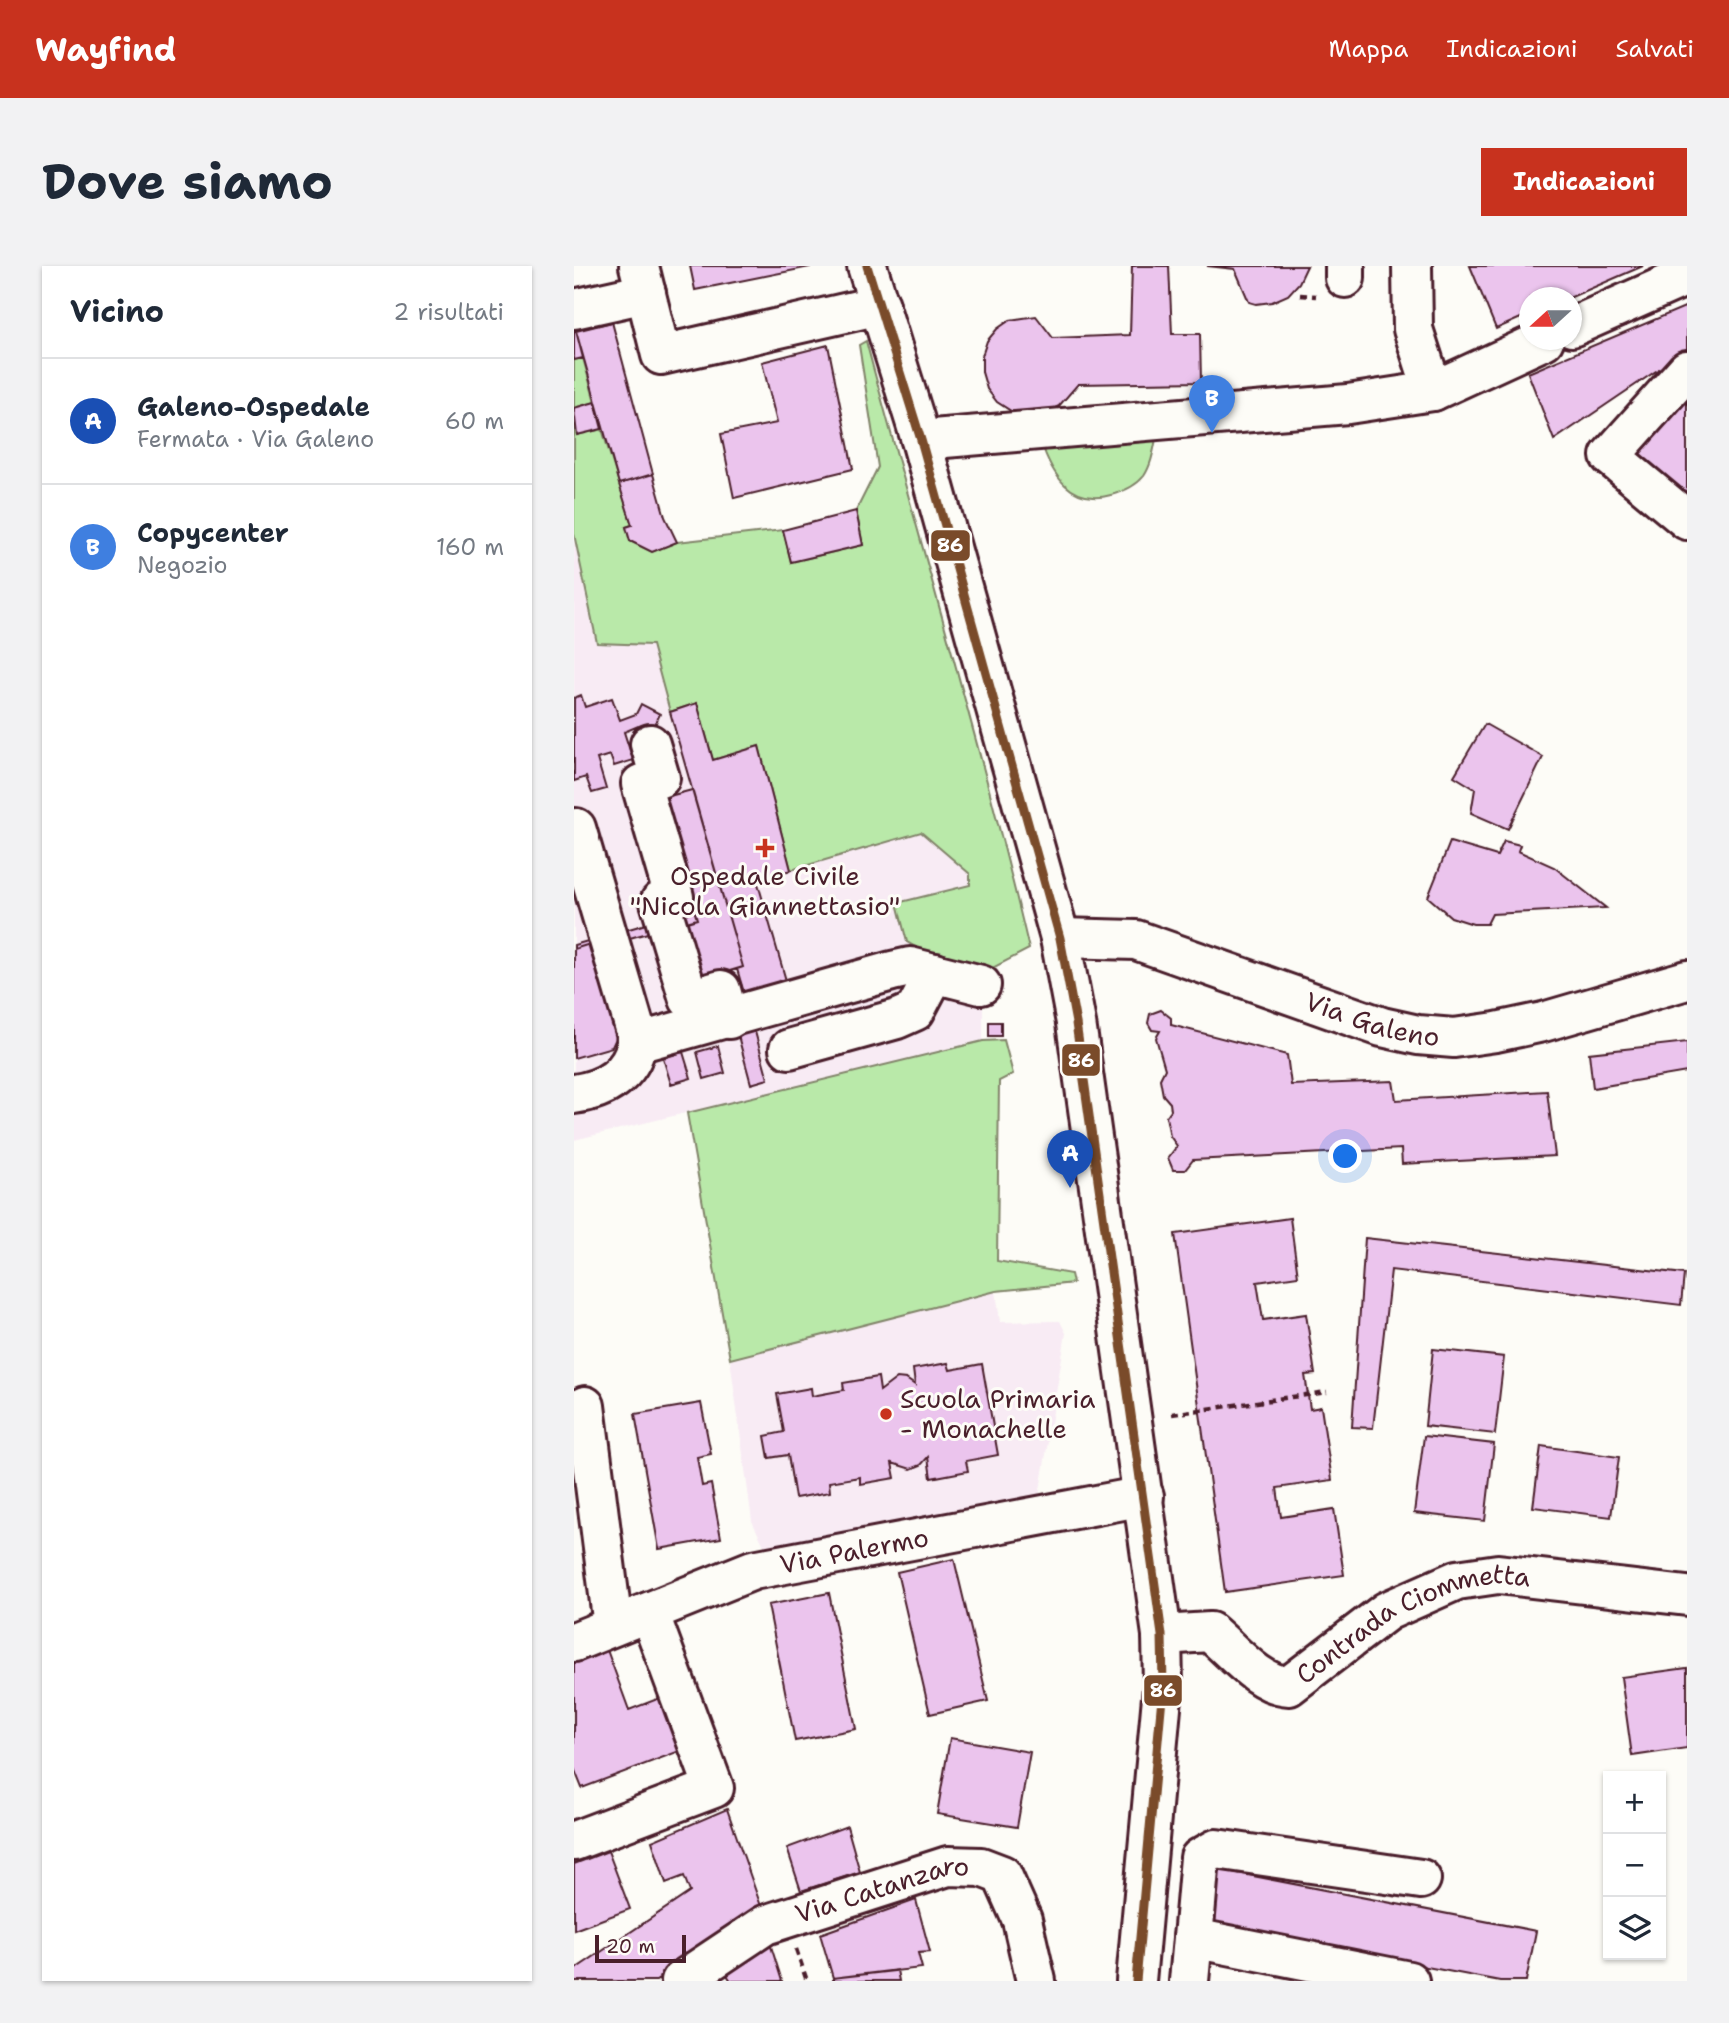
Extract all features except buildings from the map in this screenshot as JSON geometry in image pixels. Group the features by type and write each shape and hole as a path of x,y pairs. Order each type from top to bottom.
{"street":[{"path":"867,266 921,440 1060,939 1076,1023 1162,1635 1163,1686 1136,1975 1193,1980 1193,1938 1200,1858 1216,1849 1421,1879"},
{"path":"1412,266 1413,329 1433,391"},
{"path":"1582,323 1687,276"},
{"path":"574,309 643,280 661,355 880,305"},
{"path":"921,440 1348,404 1433,391 1522,350"},
{"path":"1687,370 1610,456 1687,520"},
{"path":"650,744 660,778 641,784 674,897 660,902 689,999 721,990 729,1018"},
{"path":"574,1094 596,1090 617,1078 630,1065 637,1043 576,828"},
{"name":"Via Galeno","path":"1060,939 1136,940 1382,1027 1418,1035 1454,1038 1543,1022 1687,980"},
{"path":"637,1043 910,967 981,985"},
{"path":"789,1049 915,1012 935,973"},
{"path":"584,1406 613,1626"},
{"name":"Via Palermo","path":"574,1642 753,1570 1144,1496"},
{"name":"Contrada Ciommetta","path":"1162,1635 1210,1632 1276,1686 1289,1686 1387,1611 1457,1580 1498,1574 1687,1596"},
{"path":"576,1835 714,1787 649,1612"},
{"name":"Via Catanzaro","path":"681,1981 765,1925 948,1866 981,1867 995,1891 1003,1917 1016,1981"},
{"path":"981,1867 1002,1875 1013,1894 1036,1981"},
{"path":"1193,1938 1409,1981"}],"path":[{"path":"1300,295 1335,280"},
{"path":"1172,1414 1327,1392"}],"shaded area":[{"name":"Ospedale Civile \"Nicola Giannettasio\"","path":"574,534 598,643 657,644 983,872 983,1041 574,1140"},
{"path":"996,1291 1000,1322 1060,1321 1066,1333 1039,1496 766,1550 752,1521 730,1359"}],"green space":[{"path":"866,341 971,721 1029,949 981,974 950,967 907,942 897,903 970,885 970,874 921,832 791,870 759,746 713,760 697,703 670,712 652,645 597,643 574,534 574,424 577,435 602,429 632,525 626,527 630,541 652,552 677,542 783,530 791,562 863,545 856,511 878,467 859,345"},
{"path":"583,358 595,402 574,408 574,360"},
{"path":"1157,434 1149,466 1141,480 1120,492 1097,497 1074,492 1065,485 1051,466 1041,442"},
{"path":"1004,1040 1013,1074 999,1081 997,1261 1071,1274 1073,1283 996,1291 730,1359 687,1113 983,1041"}],"transit line":[{"name":"86","path":"867,266 921,440 1060,938 1076,1023 1162,1635 1163,1686 1136,1981"}],"place":[{"name":"Copycenter","path":"1212,433"},
{"name":"Ospedale Civile \"Nicola Giannettasio\"","path":"765,848"},
{"name":"Galeno-Ospedale","path":"1070,1188"},
{"name":"Scuola Primaria - Monachelle","path":"886,1414"}]}
